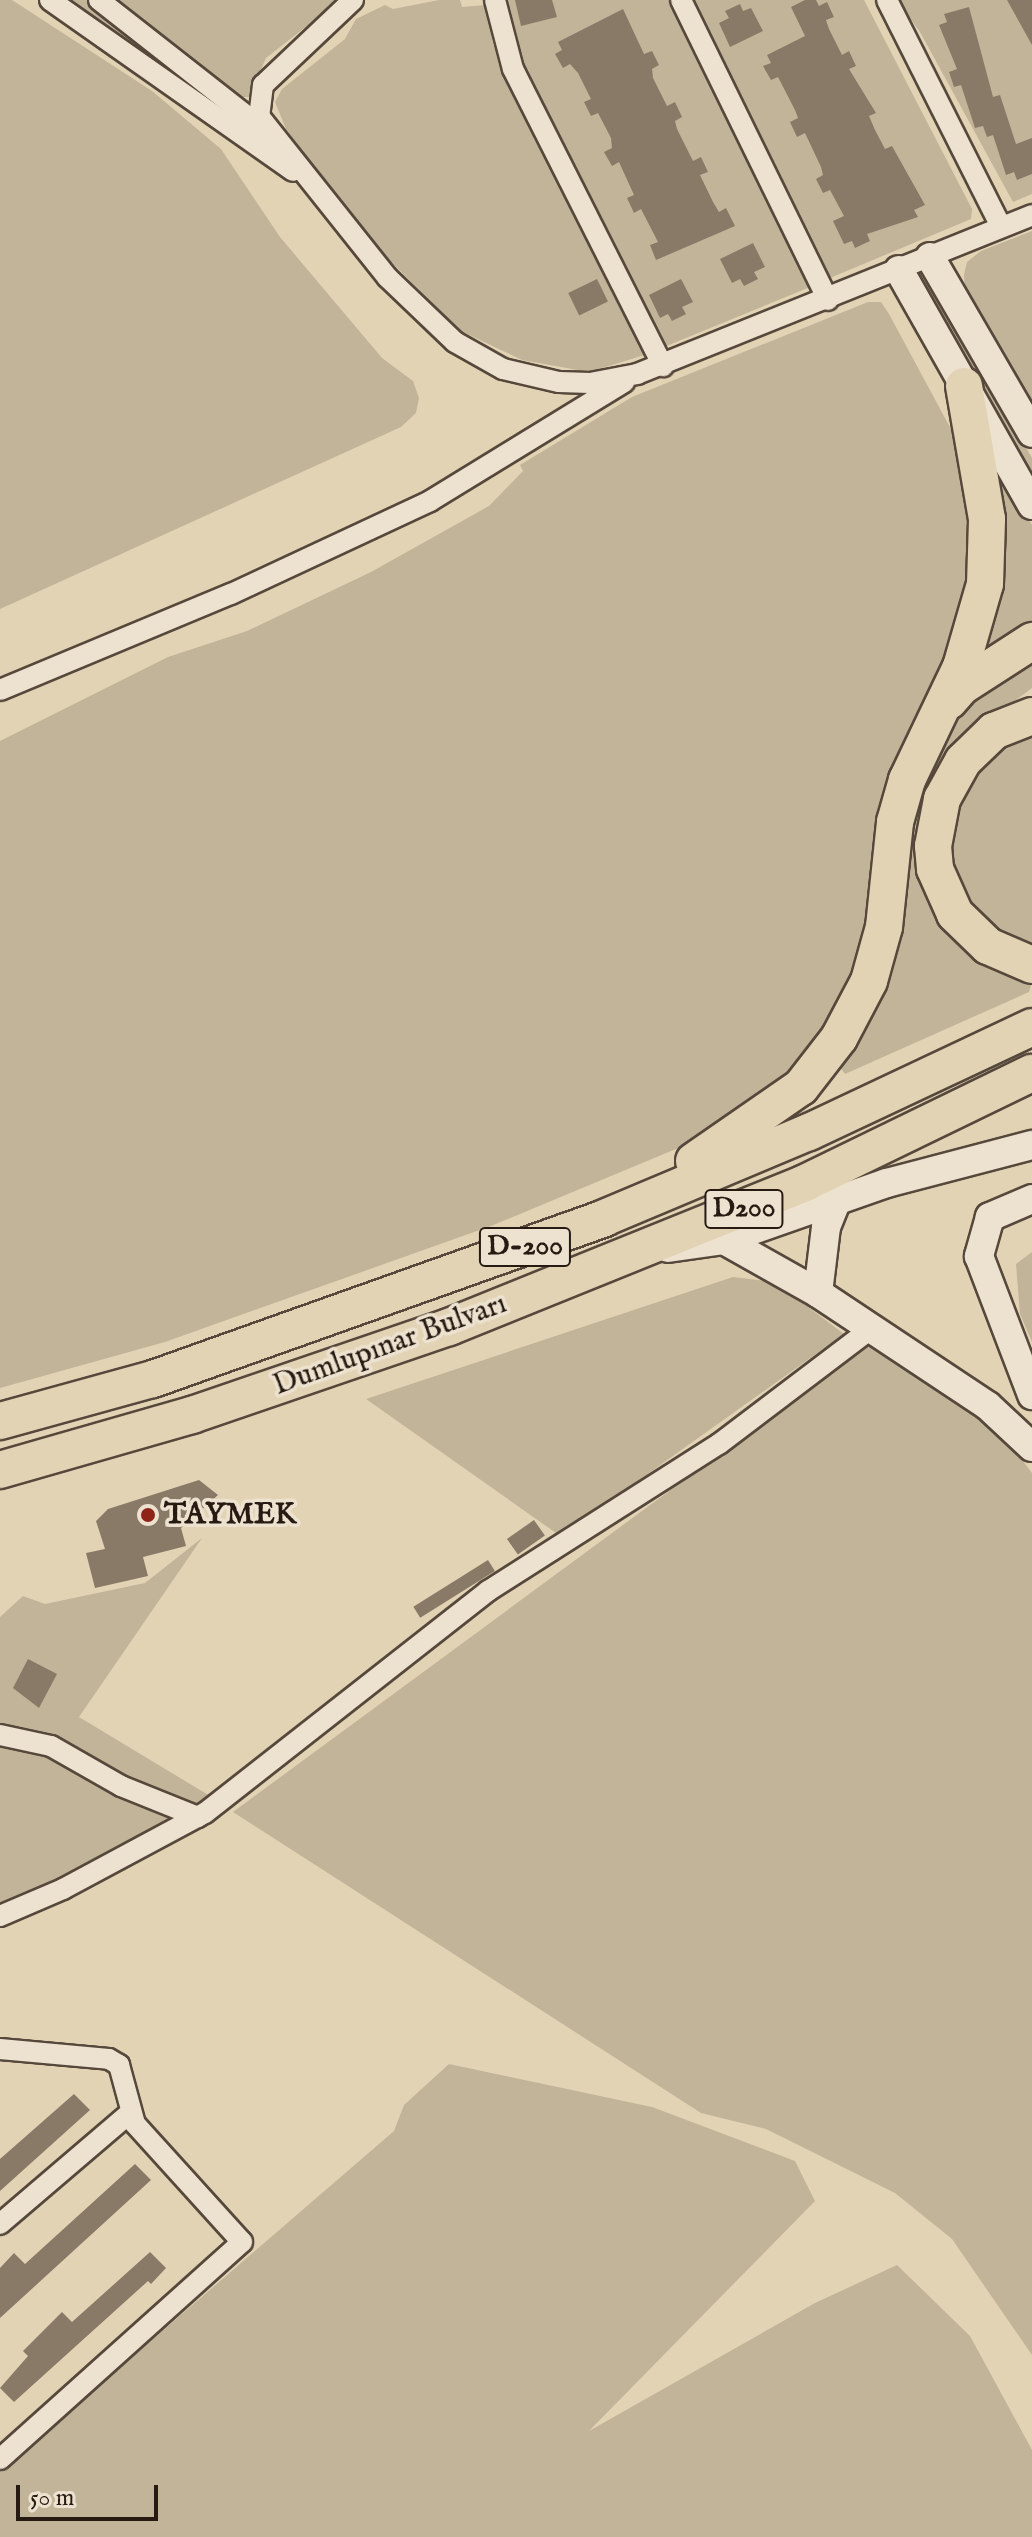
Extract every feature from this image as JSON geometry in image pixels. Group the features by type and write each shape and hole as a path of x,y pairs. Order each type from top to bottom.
{"highway":[{"path":"604,1218 778,1107 801,1087 839,1038 876,959 895,822 907,780 940,711 979,611 988,552 983,486 964,386"},
{"path":"940,711 961,687 1032,641"},
{"path":"1032,696 963,761 942,799 935,820 935,869 955,914 971,933 1005,956 1032,965"},
{"path":"994,731 1032,716"},
{"name":"Dumlupınar Bulvarı","path":"0,1421 153,1379 604,1218 851,1113 1032,1027"},
{"name":"Dumlupınar Bulvarı","path":"0,1470 192,1415 449,1327 640,1253 805,1183 1032,1073"}],"main road":[{"path":"930,257 1032,433"},
{"path":"899,270 1032,505"},
{"path":"640,1253 724,1240 837,1200 1032,1145"},
{"path":"1032,1199 990,1217 979,1256 1032,1395"},
{"path":"818,1293 826,1227 837,1200"},
{"path":"724,1240 818,1293 872,1328 988,1406 1032,1447"}],"street":[{"path":"50,0 192,104 310,182"},
{"path":"99,0 270,134"},
{"path":"353,0 263,85 259,116 270,134 387,277 431,323 479,357 559,382 590,383 637,374 828,300 1032,215"},
{"path":"495,0 513,69 663,366"},
{"path":"681,0 828,300"},
{"path":"887,0 1001,227"},
{"path":"0,690 231,594 430,501 637,374"},
{"path":"0,1916 63,1889 198,1817 488,1591 719,1444 872,1328"},
{"path":"0,1735 51,1746 121,1786 198,1817"},
{"path":"0,2049 109,2059 124,2075 130,2113 145,2136 242,2242 0,2459"},
{"path":"0,2224 130,2113"}],"shaded area":[{"path":"0,0 12,0 152,91 221,149 280,237 382,358 413,381 419,398 416,413 401,427 0,609"},
{"path":"64,0 87,0 176,74 148,64"},
{"path":"111,0 340,0 266,58 249,97 234,97"},
{"path":"439,0 460,0 462,7 486,5 493,44 648,354 589,372 522,360 461,331 369,240 286,129 275,102 282,89 345,39 356,19 385,5 393,9"},
{"path":"504,0 672,0 810,287 664,347 517,52"},
{"path":"691,0 864,0 972,209 971,219 830,278"},
{"path":"897,0 1032,0 1032,194 1013,202 920,32"},
{"path":"1032,231 1032,406 965,288 964,275 967,262 981,251"},
{"path":"931,282 1032,458 1032,484 918,290"},
{"path":"868,302 881,302 889,314 952,431 968,476 975,519 964,618 902,748 884,807 862,947 850,983 803,1065 695,1141 491,1226 165,1342 0,1388 0,741 168,657 247,631 371,572 489,506 523,471 520,465 632,397"},
{"path":"995,459 1032,525 1032,632 986,659"},
{"path":"1032,659 1032,688 989,720 922,869 1032,982 1029,992 845,1074 840,1067 884,996 894,966 917,815 944,740 965,706"},
{"path":"1032,731 1032,952 986,927 954,882 947,839 960,794 990,754"},
{"path":"1032,1252 1032,1342 1020,1314 1016,1264"},
{"path":"733,1277 775,1282 844,1334 635,1483 556,1533 366,1399"},
{"path":"873,1341 1006,1439 1032,1473 1032,2355 952,2239 895,2193 766,2129 701,2113 233,1812"},
{"path":"202,1538 79,1717 215,1799 165,1828 0,1906 0,1617 23,1596 45,1604 145,1583"},
{"path":"449,2064 652,2107 795,2161 815,2201 589,2431 815,2303 897,2265 970,2336 1032,2450 1032,2537 0,2537 0,2471 394,2131 404,2105"}],"building":[{"path":"515,0 552,0 557,17 521,26"},
{"path":"805,0 816,0 819,6 827,2 834,17 826,20 829,29 842,55 849,51 856,66 849,69 876,113 869,116 875,130 885,149 892,146 925,205 914,210 918,217 867,234 870,241 855,248 852,241 844,244 833,221 844,216 830,190 823,193 816,179 823,175 821,167 805,133 797,137 790,122 798,118 795,110 778,77 771,80 763,66 771,63 767,55 805,36 791,7"},
{"path":"1007,0 1032,0 1032,45"},
{"path":"740,4 743,11 751,8 763,31 730,47 719,23 729,18 725,11"},
{"path":"969,7 993,97 1000,95 1016,144 1032,138 1032,174 1017,180 1014,172 1006,175 993,135 987,137 983,126 975,128 961,85 954,87 949,72 957,69 939,25 947,22 944,14"},
{"path":"623,9 644,54 652,51 659,65 652,69 653,78 667,106 675,102 682,117 675,121 677,129 693,161 701,157 708,172 700,175 713,202 719,212 726,208 735,226 656,260 650,245 658,242 641,209 634,213 627,198 634,195 619,162 612,166 604,152 612,148 611,138 598,113 591,116 584,102 591,99 578,73 570,64 563,68 555,54 562,50 558,42"},
{"path":"753,243 765,267 754,272 758,279 744,286 740,279 732,283 720,259"},
{"path":"597,279 608,301 579,315 568,293"},
{"path":"681,279 693,302 682,307 686,314 672,321 668,314 660,318 649,295"},
{"path":"199,1480 218,1495 181,1528 186,1546 143,1557 148,1576 95,1588 86,1553 105,1549 96,1521 108,1509"},
{"path":"534,1520 545,1536 518,1554 507,1539"},
{"path":"488,1560 495,1571 420,1618 413,1607"},
{"path":"28,1659 57,1674 39,1708 13,1688"},
{"path":"74,2094 90,2110 0,2191 0,2159"},
{"path":"135,2164 151,2180 0,2318 0,2268 14,2253 25,2264"},
{"path":"150,2252 166,2268 151,2284 148,2281 14,2402 0,2388 28,2356 23,2351 62,2312 72,2322"}],"place":[{"name":"TAYMEK","path":"148,1515"}]}
